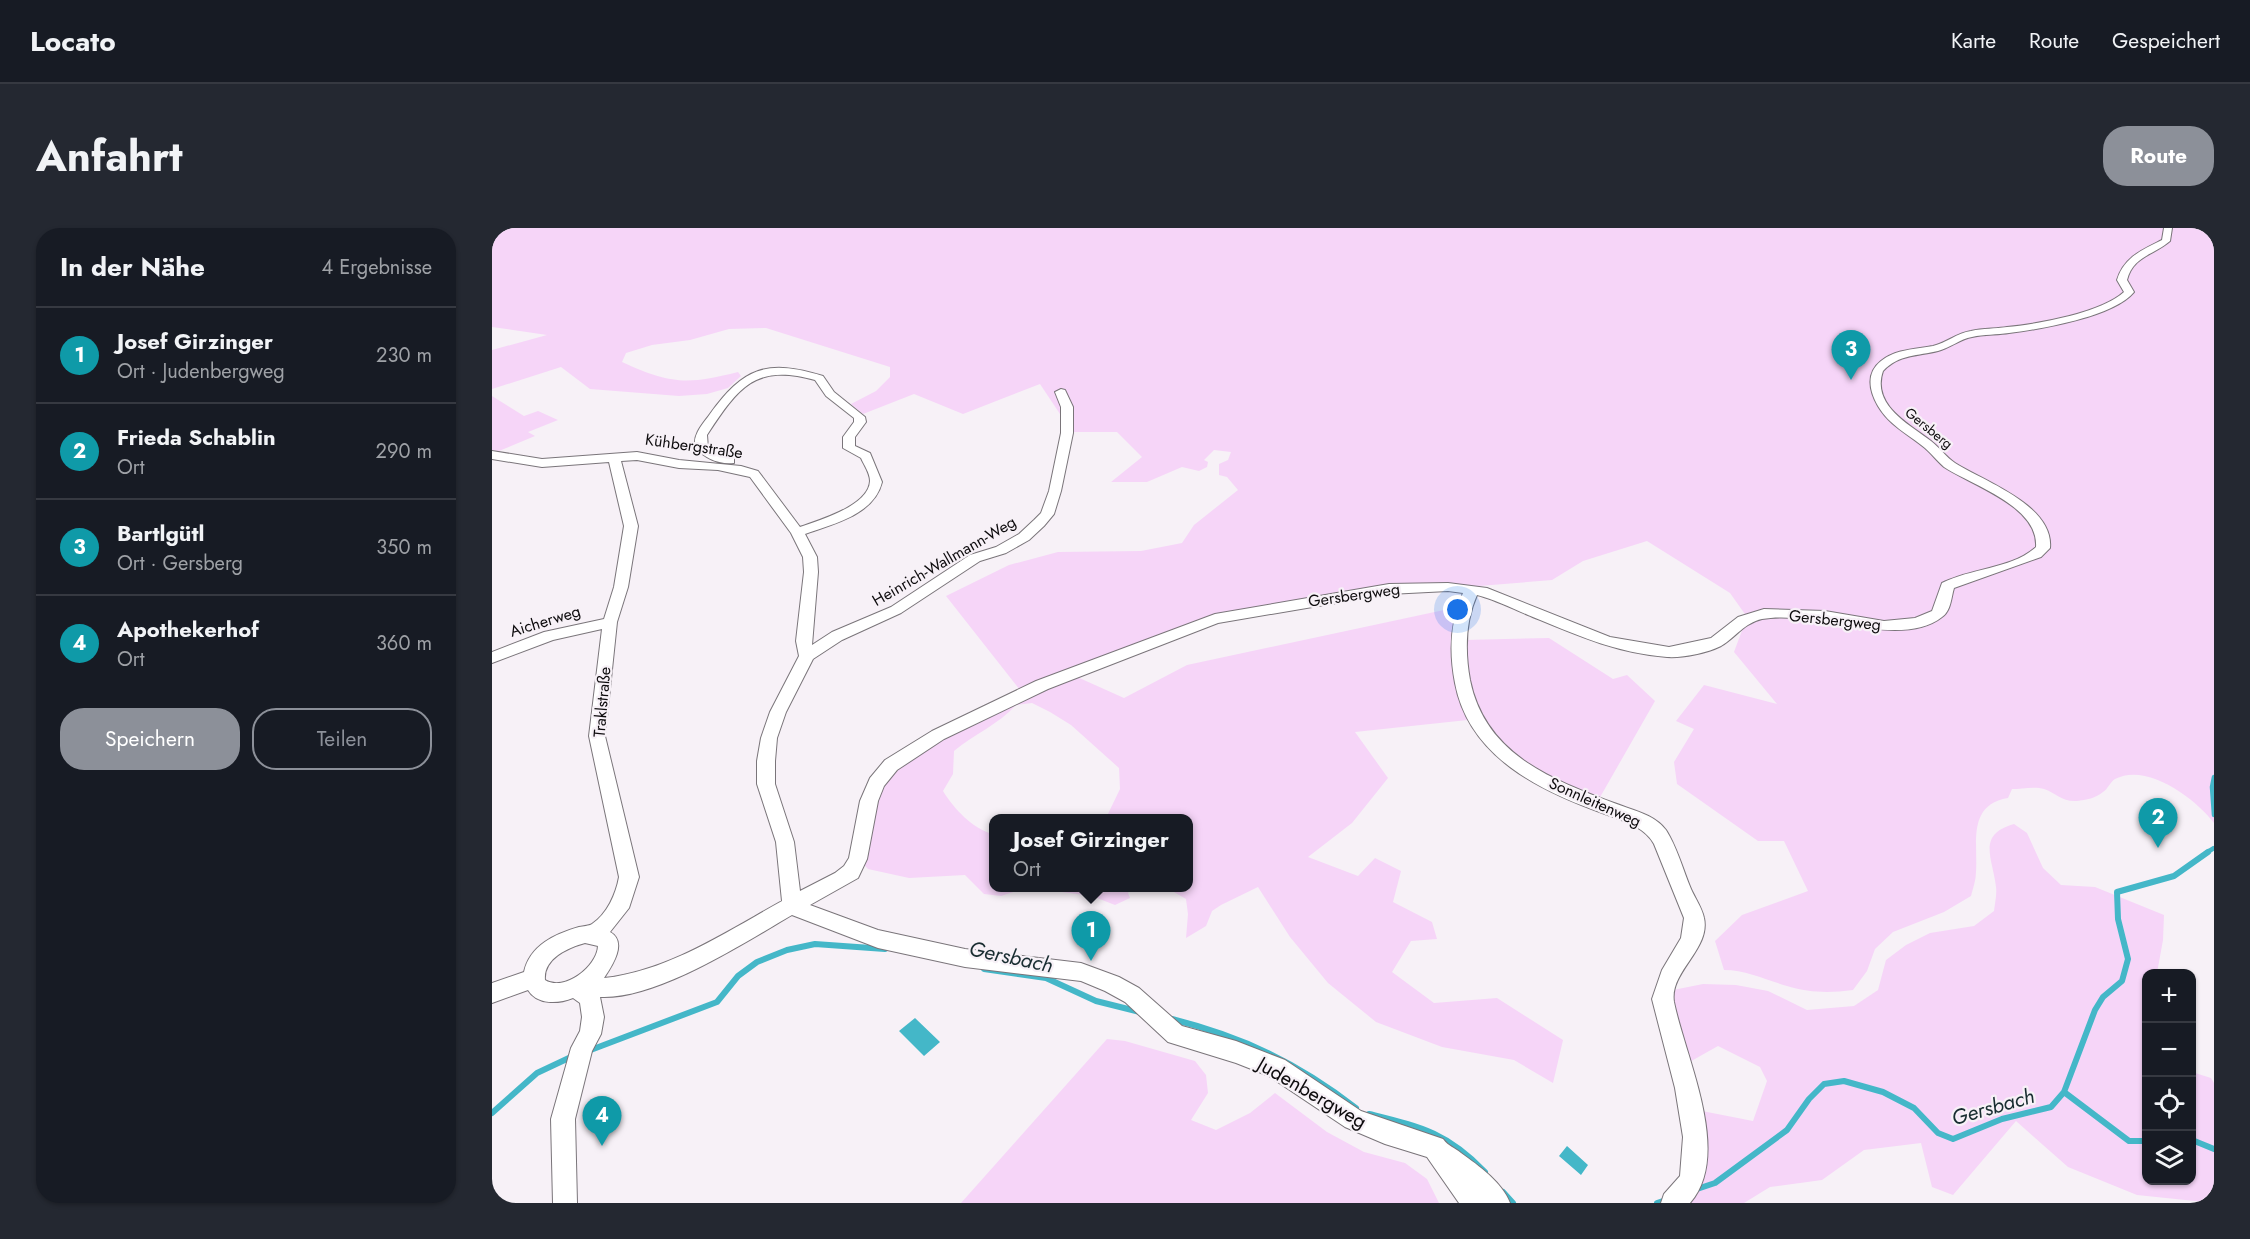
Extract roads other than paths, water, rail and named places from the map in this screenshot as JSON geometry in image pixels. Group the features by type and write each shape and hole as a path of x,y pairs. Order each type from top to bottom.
{"street":[{"name":"Gersberg","path":"1988,570 2018,562 2040,552 2044,544 2040,531 2022,508 2008,495 1942,460 1931,447 1897,424 1888,413 1877,391 1874,380 1876,370 1890,358 1938,347 1961,336 2018,329 2103,308 2120,301 2129,292 2122,280 2127,268 2135,257 2166,241 2168,228"},
{"path":"741,470 744,464 708,454 701,449 699,442 700,435 729,396 754,375 795,372 819,378 830,394 859,417 860,422 849,436 849,448 866,456 876,480 875,489 866,502 797,531"},
{"name":"Heinrich-Wallmann-Weg","path":"807,656 837,636 896,610 975,558 1001,550 1024,537 1039,524 1047,514 1055,491 1067,433 1067,407 1061,393"},
{"name":"Kühbergstraße","path":"492,455 542,463 637,456 679,464 718,466 754,474 797,531 810,557 811,572 804,641 807,656"},
{"name":"Traklstraße","path":"595,934 619,909 628,893 629,877 597,736 610,622 621,586 631,526 614,459"},
{"name":"Gersbergweg","path":"534,978 536,986 551,992 580,984 603,989 627,984 712,951 851,872 858,859 871,792 881,775 891,765 938,735 1042,685 1215,619 1389,589 1424,587 1472,589 1516,603 1607,642 1669,652 1703,647 1716,642 1736,624 1764,614 1826,616 1884,626 1918,623 1937,614 1947,586 1954,581 1988,570"},
{"name":"Sonnleitenweg","path":"1472,589 1460,617 1458,638 1463,697 1473,720 1489,741 1513,762 1557,786 1628,816 1658,833 1694,918 1695,930 1668,975 1663,999 1682,1069 1693,1129 1694,1163 1680,1194"},
{"name":"Aicherweg","path":"492,658 549,636 610,622"},
{"path":"792,906 785,842 766,784 766,761 769,738 778,712 807,656"},
{"name":"Judenbergweg","path":"792,906 866,936 950,956 1089,975 1132,995 1176,1035 1236,1052 1277,1068 1341,1113 1366,1125 1435,1148"},
{"path":"492,993 534,978 540,960 549,951 573,937 595,934 608,941 608,956 603,965 580,984 590,998 592,1008 590,1034 580,1054 563,1119 566,1203"},
{"path":"1435,1148 1474,1203"},
{"path":"1435,1148 1474,1178 1498,1203"}],"water":[{"path":"915,1018 940,1042 924,1056 899,1031"},
{"path":"1567,1146 1588,1165 1581,1175 1559,1156"}],"waterway":[{"name":"Gersbach","path":"2214,777 2212,787 2214,815"},
{"name":"Gersbach","path":"2206,853 2214,848"},
{"name":"Gersbach","path":"2064,1092 2095,1010 2103,997 2122,981 2128,959 2118,919 2117,892 2174,876 2208,852"},
{"name":"Gersbach","path":"588,1051 717,1002 738,976 757,962 787,950 815,944 885,949"},
{"name":"Gersbach","path":"984,969 1046,978 1096,1001 1140,1012"},
{"name":"Gersbach","path":"1172,1019 1223,1034 1269,1053 1313,1078 1356,1108"},
{"name":"Gersbach","path":"492,1113 537,1073 571,1057"},
{"name":"Gersbach","path":"1694,1190 1715,1183 1787,1130 1809,1099 1824,1084 1844,1081 1883,1092 1914,1108 1938,1133 1953,1139 2002,1119 2051,1107 2064,1092"},
{"path":"2064,1092 2129,1141 2142,1141"},
{"name":"Gersbach","path":"1369,1114 1404,1123 1445,1139 1485,1172"},
{"path":"2196,1142 2214,1149"},
{"name":"Gersbach","path":"1503,1192 1513,1203"},
{"name":"Gersbach","path":"1657,1203 1666,1200"}],"place":[{"name":"Bartlgütl","path":"1851,380"},
{"name":"Frieda Schablin","path":"2158,848"},
{"name":"Josef Girzinger","path":"1091,961"},
{"name":"Apothekerhof","path":"602,1146"}]}
